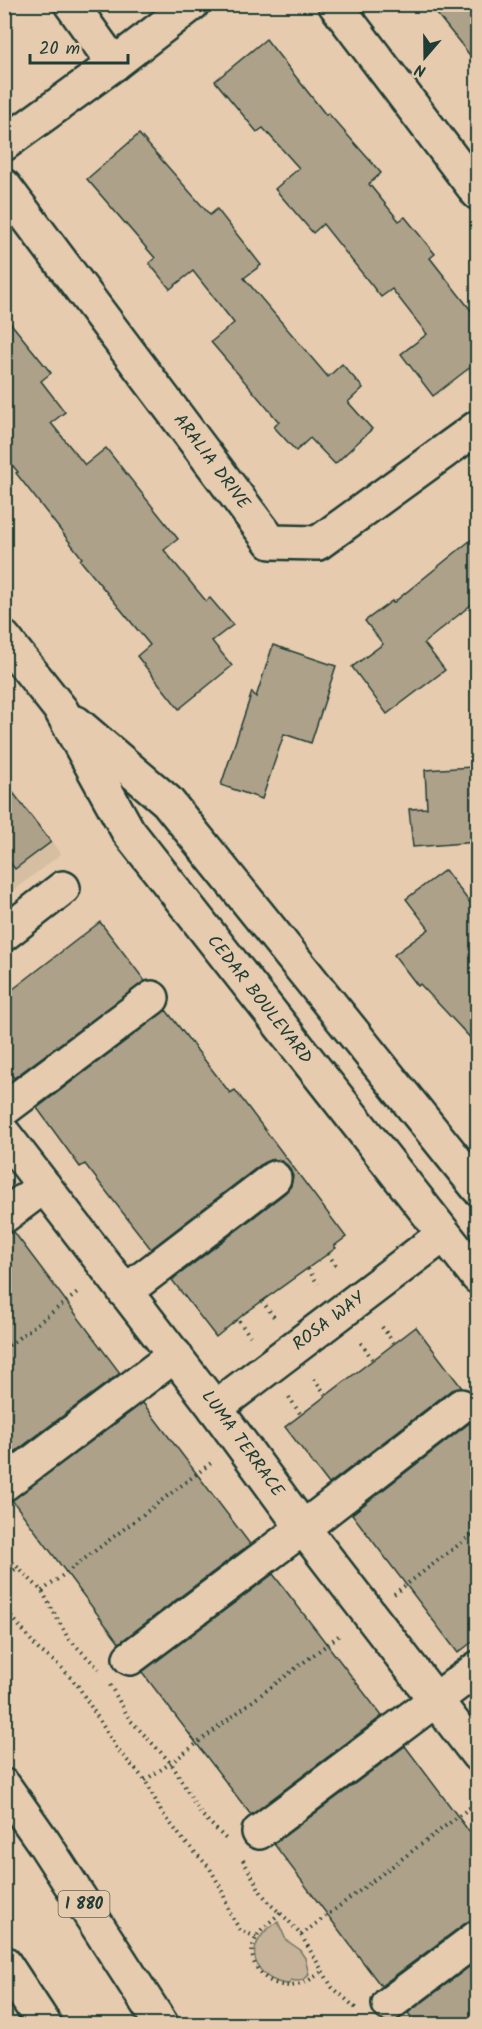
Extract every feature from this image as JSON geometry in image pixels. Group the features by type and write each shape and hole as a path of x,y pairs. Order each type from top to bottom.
{"main road":[{"path":"70,4 114,64"},
{"path":"4,144 192,4"},
{"path":"335,4 477,193"},
{"name":"ARALIA DRIVE","path":"4,186 271,542 318,543 477,427"},
{"name":"CEDAR BOULEVARD","path":"4,638 61,710 128,831 477,1277"},
{"name":"CEDAR BOULEVARD","path":"61,710 167,801 477,1188"},
{"path":"4,934 63,888"},
{"path":"4,1109 152,998"},
{"name":"LUMA TERRACE","path":"4,1134 216,1408 303,1528 477,1755"},
{"path":"125,1292 274,1178"},
{"path":"4,1216 44,1186"},
{"name":"ROSA WAY","path":"216,1408 443,1235"},
{"path":"4,1484 175,1355"},
{"path":"117,1665 303,1528 461,1406"},
{"path":"243,1843 477,1668"},
{"name":"I 880","path":"4,1786 44,1843 161,2025"},
{"path":"377,2011 477,1937"},
{"path":"4,1963 44,2025"}],"path":[{"path":"328,1254 338,1268"},
{"path":"308,1269 318,1284"},
{"path":"4,1349 81,1292"},
{"path":"262,1301 274,1317"},
{"path":"239,1321 250,1336"},
{"path":"382,1327 394,1343"},
{"path":"361,1343 373,1360"},
{"path":"314,1379 327,1396"},
{"path":"289,1397 301,1415"},
{"path":"42,1591 211,1463"},
{"path":"393,1594 477,1530"},
{"path":"4,1554 42,1591 68,1638 117,1665"},
{"path":"4,1577 18,1567"},
{"path":"4,1607 38,1649 62,1667 78,1686 118,1750 146,1780 161,1811 184,1841 209,1867 240,1930 256,1937"},
{"path":"146,1780 341,1634"},
{"path":"108,1681 130,1720 171,1763 201,1814 243,1843 262,1894 301,1935 332,1987 377,2011"},
{"path":"301,1935 472,1806"},
{"path":"280,1913 256,1937 253,1956 257,1970 265,1979 282,1986 299,1985 322,1972"}],"shaded area":[{"path":"5,779 61,854 5,897"},
{"path":"278,1922 286,1940 299,1949 305,1958 309,1975 301,1981 291,1980 289,1984 280,1983 265,1975 256,1962 256,1946 262,1935"}],"building":[{"path":"429,4 477,4 477,64"},
{"path":"266,39 326,115 328,113 381,173 369,184 399,221 405,217 435,254 430,258 477,318 477,362 433,396 401,354 427,334 392,289 381,297 323,224 313,233 275,189 299,168 263,128 257,132 215,81"},
{"path":"139,134 210,215 217,209 261,265 244,278 328,377 342,364 363,388 348,402 372,429 335,464 310,438 296,451 274,427 279,422 211,342 234,323 193,271 170,289 149,263 155,258 87,179"},
{"path":"4,315 51,373 41,381 65,412 51,423 85,465 106,448 178,539 164,550 206,601 210,598 233,625 212,641 232,666 179,709 137,656 150,645 80,560 82,558 4,455"},
{"path":"477,535 477,600 424,643 445,670 387,714 352,667 383,644 365,621 392,601 393,603"},
{"path":"273,645 336,666 311,743 284,734 262,799 221,785 252,692 256,697"},
{"path":"472,767 474,793 477,793 477,842 413,847 409,809 427,808 425,770"},
{"path":"4,781 51,842 15,869 4,855"},
{"path":"445,870 477,912 477,1045 420,984 418,986 394,955 429,929 406,899"},
{"path":"100,922 145,981 14,1078 4,1066 4,996"},
{"path":"166,1010 230,1093 235,1090 346,1237 334,1246 336,1248 216,1337 172,1280 285,1193 291,1186 293,1176 288,1166 272,1159 263,1163 151,1249 85,1164 80,1167 37,1108"},
{"path":"14,1232 120,1373 4,1460 4,1234"},
{"path":"416,1327 462,1388 450,1391 329,1484 285,1427"},
{"path":"143,1403 250,1544 119,1643 12,1500"},
{"path":"477,1414 477,1638 458,1653 352,1514 472,1421"},
{"path":"273,1574 382,1716 251,1815 142,1672"},
{"path":"405,1746 477,1842 477,1919 467,1922 381,1986 274,1844"},
{"path":"477,1961 477,2025 417,2025 408,2013"}]}
